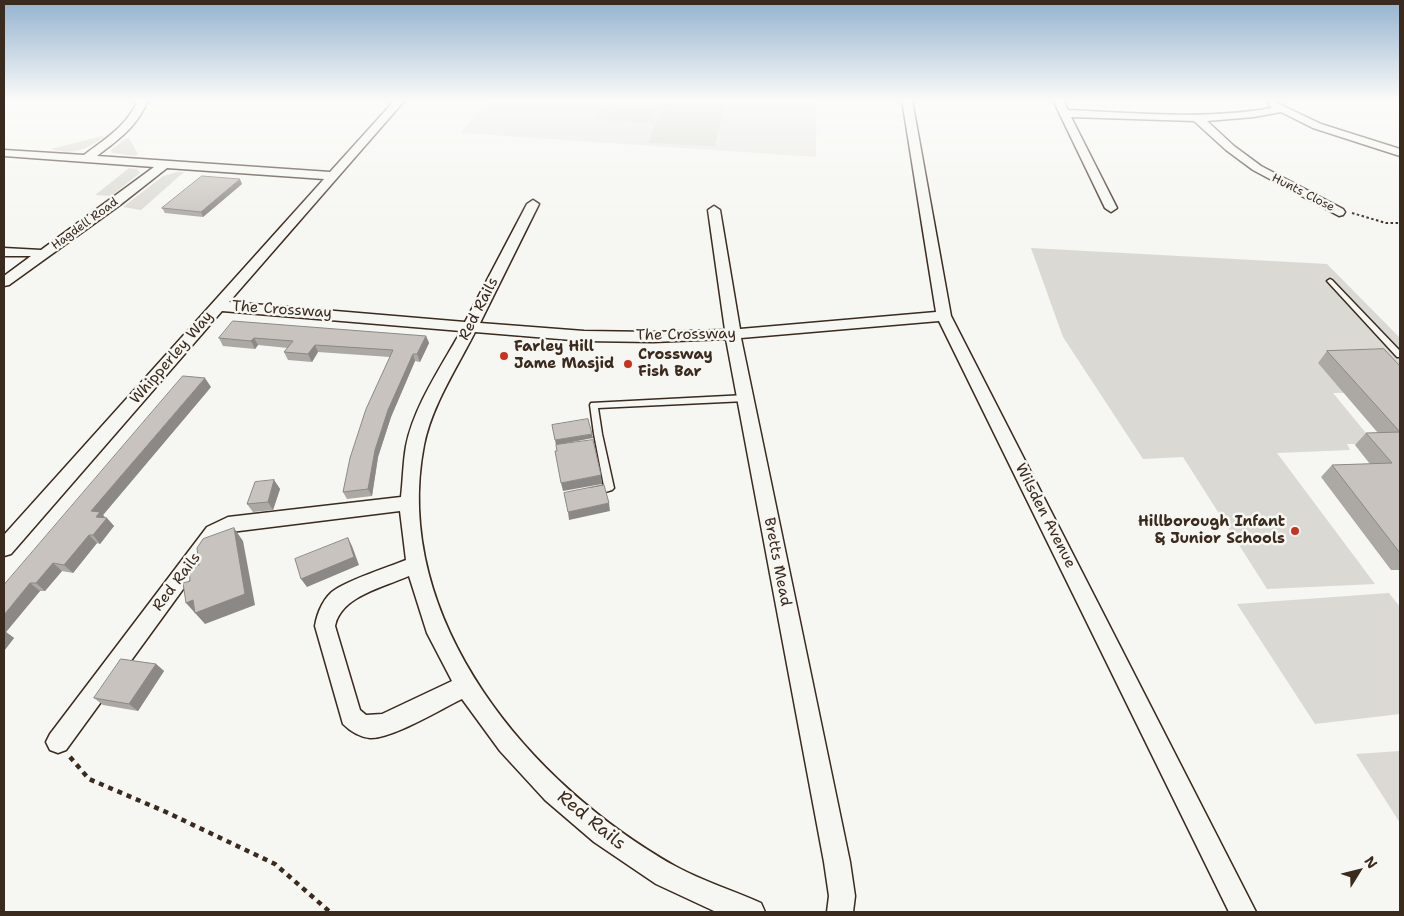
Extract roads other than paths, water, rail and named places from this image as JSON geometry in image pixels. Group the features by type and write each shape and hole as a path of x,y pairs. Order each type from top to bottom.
{"street":[{"path":"87,158 107,143"},
{"name":"Whipperley Way","path":"4,548 363,143"},
{"name":"Wilsden Avenue","path":"914,143 944,316 1243,912"},
{"path":"1079,143 1111,208"},
{"name":"Hunts Close","path":"1224,143 1257,168 1340,212"},
{"path":"1368,143 1400,153"},
{"path":"4,153 334,176"},
{"name":"Hagdell Road","path":"4,282 164,164"},
{"name":"Red Rails","path":"533,204 434,397 416,444 408,503 410,539 424,595 439,637 465,686 480,708 536,774 583,818 654,868 709,896 752,912"},
{"name":"Bretts Mead","path":"714,210 733,334 837,862 842,896 840,912"},
{"path":"4,252 43,254"},
{"name":"The Crossway","path":"218,306 584,336 733,334 944,316"},
{"name":"Red Rails","path":"58,742 214,532 228,525 408,503"},
{"path":"416,564 343,594 333,603 327,614 325,626 351,716 358,725 370,728 384,725 465,686"}],"lane":[{"path":"1330,281 1400,355"},
{"path":"584,493 610,488 595,442 594,405 746,398"}],"place":[{"name":"Farley Hill Jame Masjid","path":"504,356"},
{"name":"Crossway Fish Bar","path":"628,364"},
{"name":"Hillborough Infant & Junior Schools","path":"1295,531"}]}
